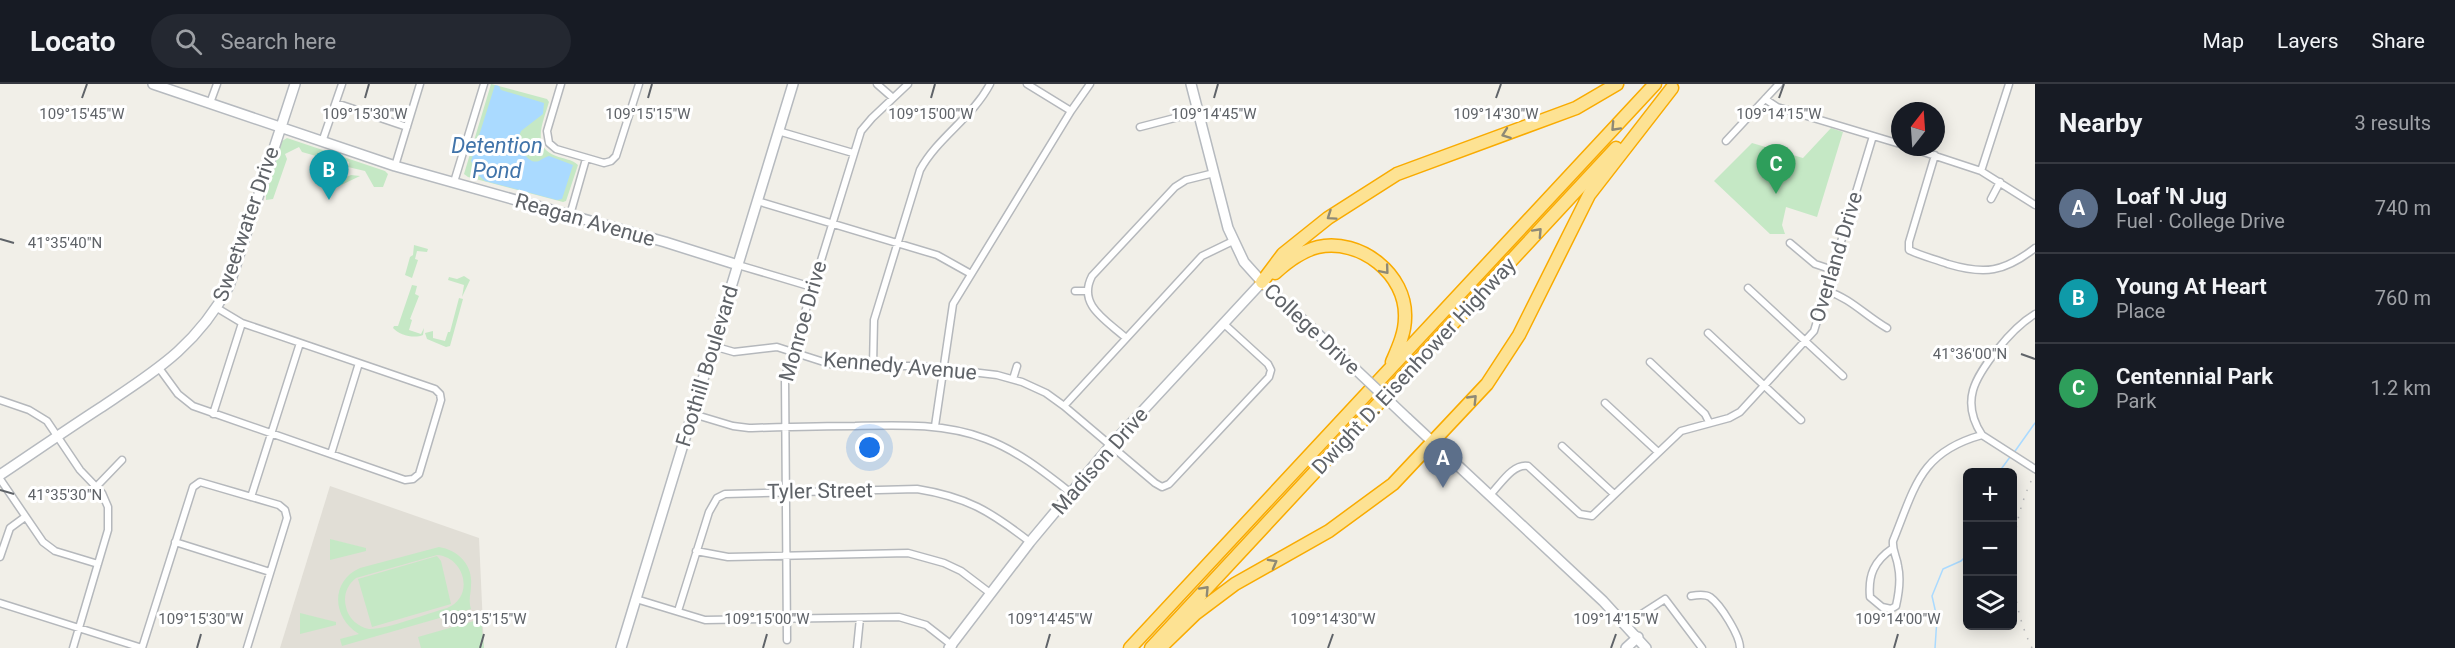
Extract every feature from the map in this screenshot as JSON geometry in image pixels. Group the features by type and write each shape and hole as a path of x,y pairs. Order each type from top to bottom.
{"highway":[{"path":"1262,282 1283,254 1328,218 1397,174 1576,108 1617,84"},
{"name":"Dwight D. Eisenhower Highway","path":"1130,648 1655,84"},
{"path":"1160,648 1195,614 1235,584 1329,531 1393,484 1487,384 1519,335 1589,195 1674,86"},
{"name":"Dwight D. Eisenhower Highway","path":"1151,648 1674,86"},
{"path":"1262,282 1294,257 1317,247 1340,245 1362,252 1381,264 1404,298 1406,319 1401,340 1388,370"}],"street":[{"name":"Reagan Avenue","path":"153,84 395,166 812,287"},
{"path":"210,103 217,84"},
{"name":"Sweetwater Drive","path":"0,477 159,368 192,340 217,308 229,286 294,84"},
{"path":"322,142 342,84"},
{"path":"395,166 420,84"},
{"path":"454,182 484,84"},
{"path":"561,84 546,136 551,146 586,159 608,163 614,159 618,151 639,84"},
{"name":"Foothill Boulevard","path":"621,648 793,84"},
{"path":"877,84 893,98"},
{"name":"Monroe Drive","path":"787,640 785,377 861,131 908,84"},
{"path":"873,366 874,320 920,170 928,155 970,113 990,84"},
{"path":"1027,84 1071,111"},
{"path":"936,426 953,304 1071,111 1090,84"},
{"name":"College Drive","path":"1191,84 1233,241 1244,262 1262,282 1626,624 1646,648"},
{"path":"1726,141 1779,84"},
{"path":"1982,171 2010,84"},
{"path":"1765,99 1777,106 1891,141"},
{"path":"336,103 407,127"},
{"path":"1140,127 1198,112"},
{"path":"778,131 853,153"},
{"name":"Overland Drive","path":"1490,495 1516,468 1521,465 1528,466 1580,514 1586,517 1592,516 1681,431 1729,418 1740,412 1806,341 1817,325 1873,136"},
{"path":"1935,156 1909,242 1909,250 1970,270 1986,271 1999,269 2035,248"},
{"path":"1938,156 1982,171 2035,204"},
{"path":"570,215 586,159"},
{"path":"1126,338 1092,307 1087,298 1092,276 1175,187 1186,180 1214,173"},
{"path":"1991,199 2001,182"},
{"path":"757,201 937,255 971,274"},
{"path":"1064,406 1202,256 1233,241"},
{"path":"1790,243 1815,264 1833,270"},
{"name":"Madison Drive","path":"951,647 1030,542 1111,445 1262,282"},
{"path":"1748,288 1843,376"},
{"path":"1075,291 1087,291"},
{"path":"1827,291 1851,301 1868,317 1887,328"},
{"path":"159,368 184,400 193,406 405,480 413,479 419,474 441,400 440,394 435,389 242,323 217,308"},
{"path":"2035,314 2017,327 1978,375 1973,386 1972,412 1982,435 2035,469"},
{"path":"213,414 242,323"},
{"name":"Kennedy Avenue","path":"713,346 734,352 777,347 830,364 920,366 1013,379 1046,393 1064,406 1162,487 1169,484 1269,377 1271,370 1268,364 1223,323"},
{"path":"1708,333 1801,420"},
{"path":"251,497 300,343"},
{"path":"1650,362 1705,414 1709,422"},
{"path":"331,454 359,363"},
{"path":"1013,379 1017,366"},
{"path":"0,400 39,414 47,421 80,470 106,500 110,516 108,530 73,648"},
{"path":"1605,403 1658,452"},
{"path":"693,414 733,426 749,428 936,426 986,439 1011,450 1037,466 1071,493"},
{"path":"1893,548 1900,585 1896,606 1891,609 1882,607 1870,597 1868,583 1880,557 1893,548 1914,489 1925,469 1941,452 1967,439 1982,435"},
{"path":"1562,446 1614,494"},
{"path":"96,487 122,459"},
{"path":"0,477 25,517 49,547 98,564"},
{"path":"0,603 142,648 193,487 200,482 279,505 285,510 287,518 248,648"},
{"name":"Tyler Street","path":"678,611 709,512 717,498 734,492 917,489 942,493 988,511 1030,542"},
{"path":"0,557 10,528 25,517"},
{"path":"175,542 270,572"},
{"path":"696,551 728,557 908,553 928,557 961,571 990,593"},
{"path":"1691,596 1704,595 1713,600 1739,637 1740,648"},
{"path":"636,598 705,620 899,617 926,625 951,647"},
{"path":"1626,624 1665,598 1702,648"},
{"path":"857,648 860,618"},
{"path":"1626,648 1638,637"}],"shaded area":[{"path":"330,486 479,538 484,648 280,648"}],"green space":[{"name":"Detention Pond","path":"491,84 547,99 549,102 541,132 543,146 548,152 578,165 566,201 468,177 464,174"},
{"path":"1831,128 1843,132 1817,217 1786,207 1782,225 1785,234 1770,234 1714,181 1752,143 1803,158"},
{"path":"287,138 385,171 388,174 383,187 374,187 365,171 348,167 349,162 325,153 323,158 302,152 299,147 285,154 287,159 273,199 266,200 282,141"},
{"path":"325,172 343,178 351,175 360,176 333,189"},
{"path":"414,245 428,249 427,252 417,251 415,259 418,260 412,278 405,275 410,257 413,255"},
{"path":"464,276 470,280 462,297 464,285 448,280 449,277 457,279"},
{"path":"412,285 417,286 415,294 419,296 410,319 412,320 409,330 421,334 424,328 423,335 415,337 393,328 398,326"},
{"path":"459,298 463,299 450,346 446,347 427,339 425,333 433,331 433,338 445,341 450,332"},
{"path":"330,539 366,548 366,551 330,560"},
{"path":"439,547 452,551 463,560 470,571 471,609 342,646 340,639 359,634 344,619 338,600 339,590 350,574 360,568","holes":["437,555 447,557 460,570 463,578 464,587 456,603 447,608 376,629 361,626 349,615 345,595 356,578"]},
{"path":"437,556 441,561 451,604 372,627 358,579"},
{"path":"300,613 336,622 336,625 300,634"},
{"path":"481,619 484,648 421,648 418,637"}],"water":[{"name":"Detention Pond","path":"495,85 501,90 544,103 543,114 521,131 518,139 525,154 535,162 549,156 573,165 562,199 557,200 485,181 477,174 471,161"}],"waterway":[{"path":"2013,454 2035,423"},
{"path":"2002,468 2010,457"},
{"path":"1935,648 1937,618 1932,596 1943,569 1963,559"}],"railway":[{"path":"2032,648 2017,605 2013,560 2019,515 2035,473"}],"place":[{"name":"Centennial Park","path":"1776,194"},
{"name":"Young At Heart","path":"329,200"},
{"name":"Loaf 'N Jug","path":"1443,488"}]}
